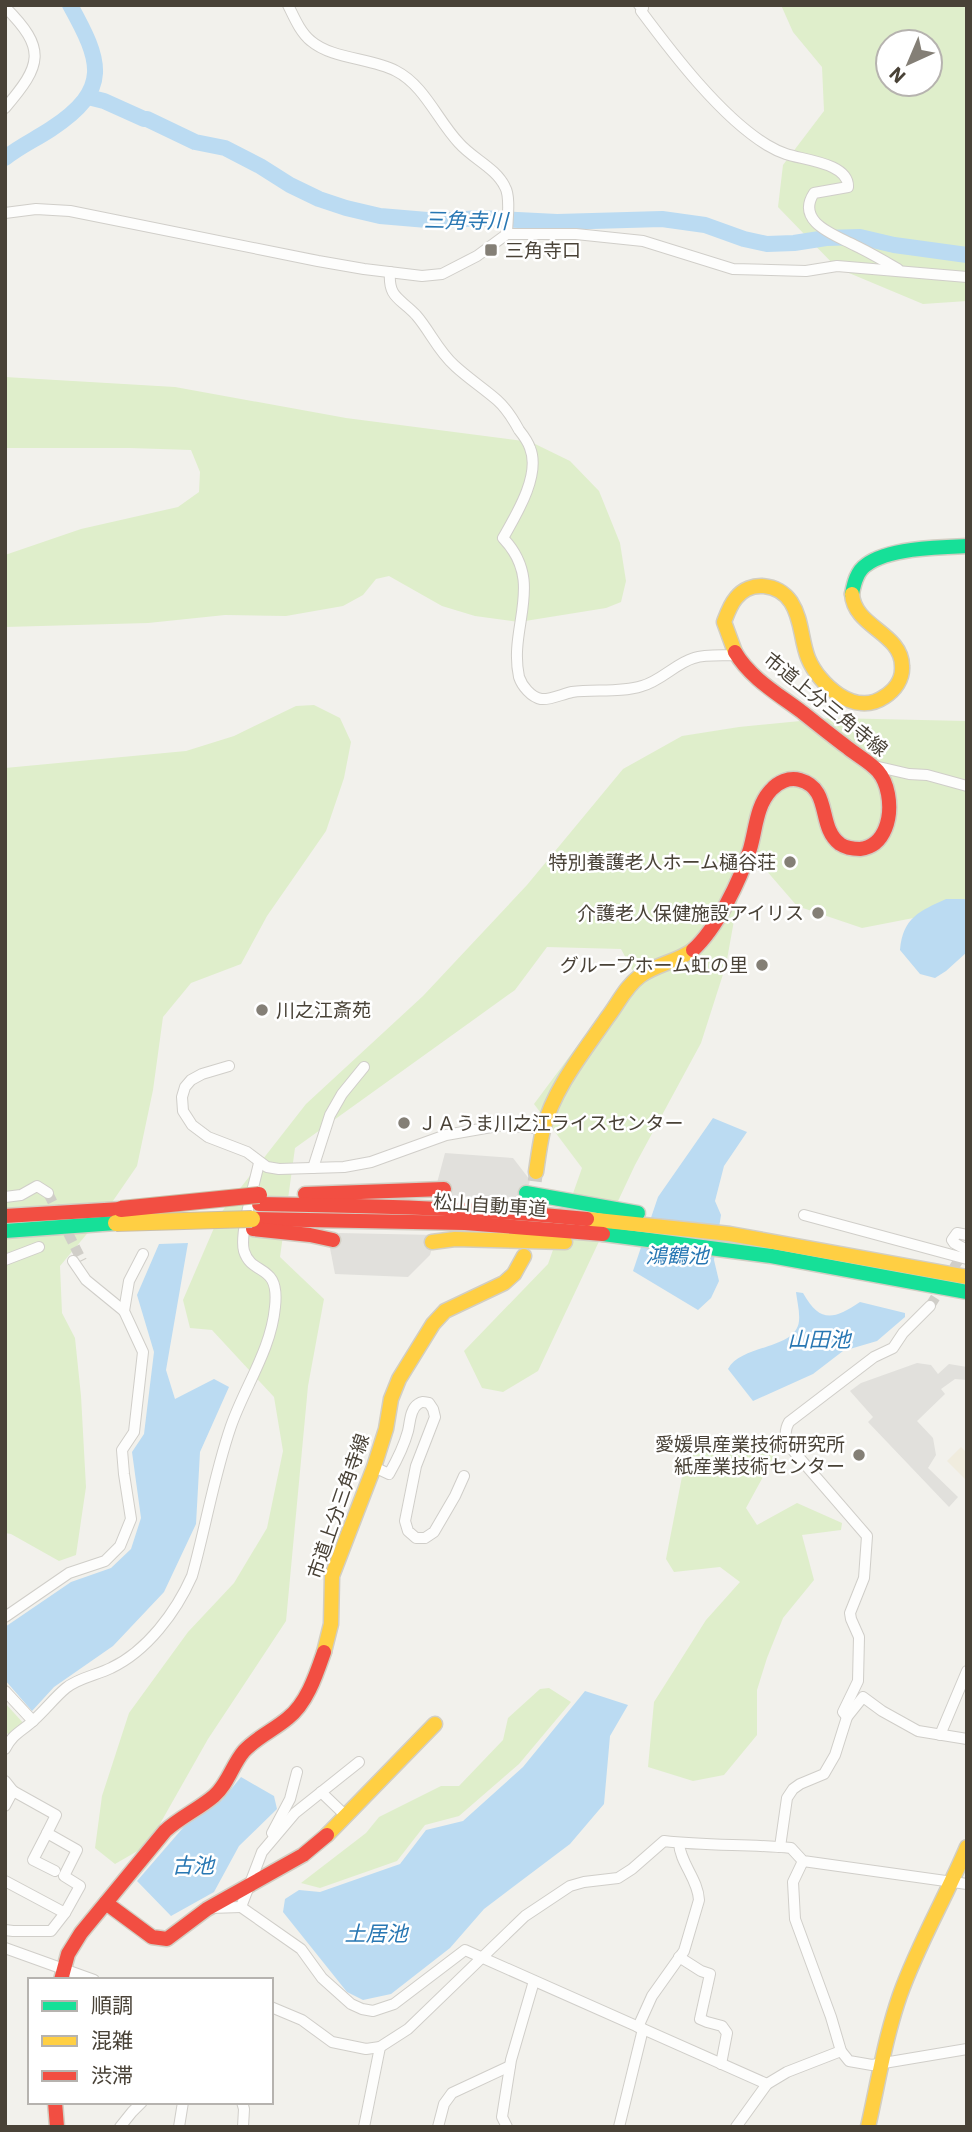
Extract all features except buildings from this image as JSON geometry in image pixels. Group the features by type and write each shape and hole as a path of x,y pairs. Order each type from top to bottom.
{"main road":[{"name":"市道上分三角寺線","path":"536,1172 543,1129 558,1092 636,979 651,969 690,953 700,943 736,886 748,855 759,810 771,787 786,780 806,782 812,786 821,798 828,826 837,841 849,848 871,846 882,838 889,817 888,793 884,780 874,766 759,679 737,656 724,622 727,610 738,594 754,586 772,587 786,595 795,609 807,656 815,673 834,691 853,702 863,704 882,699 896,686 903,669 902,660 893,643 858,611 853,602 852,593 857,575 867,564 884,557 967,546"},
{"path":"5,1231 118,1220 255,1212 444,1189"},
{"path":"526,1193 637,1230 730,1242 967,1292"},
{"name":"松山自動車道","path":"255,1212 388,1206 517,1212 637,1230"},
{"path":"5,1216 118,1220 255,1212 310,1235 333,1240"},
{"path":"432,1242 637,1230 967,1277"},
{"name":"市道上分三角寺線","path":"62,1974 68,1954 80,1933 175,1820 221,1789 243,1753 300,1706 307,1695 327,1642 331,1621 332,1576 374,1467 386,1429 391,1399 399,1380 433,1324 445,1311 504,1283 514,1274 524,1256"},
{"path":"106,1903 152,1937 167,1938 207,1909 310,1850 435,1724"},
{"path":"868,2127 899,1997 917,1952 960,1883 967,1847"},
{"path":"55,2104 57,2127"}],"street":[{"path":"288,5 302,32 311,42 327,50 395,70 407,78 459,144 499,176 508,190 507,234"},
{"path":"639,5 673,54 740,125 766,145 787,155 820,162 839,171 847,179 848,187 814,193 809,201 809,211 820,227 832,236 853,244 901,272"},
{"path":"5,7 29,34 36,53 34,66 23,88 5,108"},
{"path":"5,212 36,209 70,211 318,261 422,276 442,274 477,256 507,234 576,234 643,241 733,269 806,271 837,266 967,277"},
{"path":"390,272 389,286 393,295 416,316 442,354 499,402 513,419 530,448 533,458 531,476 522,503 503,538 514,550 523,568 524,587 517,656 524,688 543,699 572,692 643,686 695,657 737,656"},
{"path":"874,766 909,774 928,775 967,786"},
{"path":"229,1066 191,1080 182,1097 183,1111 192,1125 208,1136 247,1152 267,1167 344,1167 371,1163 446,1135 481,1128 503,1125 543,1129"},
{"path":"313,1168 330,1115 342,1094 364,1067"},
{"path":"5,1749 8,1736 33,1721 68,1686 113,1668 152,1636 170,1615 192,1576 222,1453 269,1335 275,1309 276,1289 272,1277 251,1262 244,1253 243,1238 260,1163"},
{"path":"5,1198 21,1195 37,1186 48,1193"},
{"path":"804,1215 967,1259"},
{"path":"967,1235 957,1233 952,1240 967,1250"},
{"path":"5,1260 39,1247"},
{"path":"124,1311 129,1280 143,1254"},
{"path":"5,1617 69,1573 104,1561 120,1546 131,1519 122,1450 134,1432 143,1352 124,1311 86,1280 77,1261"},
{"path":"847,1717 843,1712 858,1681 859,1637 850,1613 864,1578 867,1536 790,1447 786,1441 786,1428 789,1422 874,1357 893,1348 903,1333 930,1306"},
{"path":"374,1467 389,1474 408,1433 412,1411 421,1402 429,1403 435,1417 416,1466 405,1521 408,1531 416,1538 425,1538 434,1532 464,1476"},
{"path":"940,1735 967,1671"},
{"path":"5,1691 33,1721"},
{"path":"780,1847 787,1798 800,1784 824,1774 835,1755 847,1717 863,1698 918,1731 967,1740"},
{"path":"262,1852 295,1813 359,1762"},
{"path":"241,1907 262,1852 290,1799 297,1772"},
{"path":"5,1781 13,1791 56,1815 33,1860 49,1871"},
{"path":"5,1806 13,1791"},
{"path":"321,1792 345,1815"},
{"path":"5,1930 51,1931 80,1886 64,1876 77,1850 47,1833"},
{"path":"273,2008 302,2020 332,2042 366,2049 380,2047 408,2029 525,1916 570,1886 618,1878 664,1841 791,1848 803,1861 960,1883"},
{"path":"618,2127 640,2028 652,1996 684,1951 699,1900 698,1892 679,1852 679,1843"},
{"path":"803,1861 793,1882 795,1919 841,2051 849,2061 863,2065 882,2064 967,2049"},
{"path":"5,1881 65,1913"},
{"path":"207,1909 241,1907 300,1949 322,1978 351,2004 362,2009 373,2011 394,2004 465,1950 767,2084"},
{"path":"5,1948 62,1974 83,1978"},
{"path":"679,1957 710,1974 700,2018 722,2026 727,2034 722,2064"},
{"path":"507,2127 502,2117 510,2066 534,1981"},
{"path":"364,2127 380,2047"},
{"path":"736,2127 767,2084 787,2072 841,2051"},
{"path":"438,2127 444,2104 452,2093 510,2066"},
{"path":"120,2127 139,2104"},
{"path":"179,2127 183,2104"},
{"path":"243,2104 243,2127"}],"shaded area":[{"path":"445,1153 513,1158 530,1180 526,1198 444,1196 437,1183"},
{"path":"339,1233 436,1235 430,1255 408,1277 335,1274 330,1248"},
{"path":"917,1363 931,1365 938,1374 949,1364 967,1367 967,1380 955,1379 941,1389 945,1394 917,1421 933,1438 936,1455 928,1468 958,1497 949,1507 868,1422 873,1417 850,1391 861,1383"},
{"path":"961,1447 967,1453 967,1481 947,1461"}],"green space":[{"path":"781,5 967,5 967,301 923,304 837,268 778,207 783,165 824,111 822,67 793,32"},
{"path":"5,377 175,387 346,418 531,442 570,461 599,491 620,543 626,581 621,602 606,608 519,622 475,616 442,606 389,576 376,579 363,595 343,606 286,616 225,615 148,623 5,627 5,555 81,529 178,507 199,492 200,472 191,450 5,448"},
{"path":"314,705 340,718 351,742 344,778 326,831 267,916 241,964 191,983 163,1017 153,1090 137,1166 106,1211 60,1266 62,1313 75,1338 86,1487 76,1555 59,1561 5,1533 5,768 186,751 234,736 296,706"},
{"path":"831,718 967,721 967,903 934,914 862,928 797,906 758,861 742,876 726,965 701,1043 635,1165 538,1371 503,1392 482,1388 464,1351 548,1264 582,1168 534,1104 633,971 621,949 547,947 515,990 295,1148 280,1257 324,1299 308,1386 286,1621 208,1739 148,1845 115,1864 95,1848 102,1796 129,1713 188,1632 234,1583 267,1528 283,1451 274,1397 212,1330 190,1328 183,1300 220,1214 306,1104 423,996 527,885 623,769 682,736"},
{"path":"782,1442 746,1508 757,1525 797,1503 842,1523 841,1530 802,1535 814,1580 783,1618 767,1658 757,1690 757,1735 724,1775 693,1781 648,1767 654,1702 706,1620 740,1582 720,1567 674,1572 666,1559 686,1456 719,1443"},
{"path":"549,1688 571,1702 519,1764 459,1816 425,1825 397,1861 320,1888 301,1883 366,1833 379,1817 441,1786 459,1786 503,1740 508,1718 540,1689"},
{"path":"5,1703 25,1725 10,1735 5,1732"}],"water":[{"path":"946,899 967,899 967,952 935,978 920,974 900,950 905,930 914,917"},
{"name":"鴻鶴池","path":"713,1118 747,1132 724,1166 715,1201 721,1215 714,1260 719,1281 711,1298 698,1310 633,1271 658,1197"},
{"path":"188,1243 166,1370 175,1399 214,1379 229,1387 200,1452 196,1524 164,1592 113,1646 54,1687 32,1711 5,1680 5,1627 71,1582 111,1568 131,1549 141,1518 132,1452 144,1434 154,1352 137,1295 159,1244"},
{"name":"山田池","path":"796,1292 803,1293 815,1310 828,1316 860,1302 905,1313 905,1317 877,1341 843,1351 813,1374 753,1401 728,1369 744,1355 779,1342 796,1330 799,1318"},
{"name":"土居池","path":"585,1691 628,1705 610,1736 604,1804 570,1844 484,1909 450,1948 391,1994 363,2000 347,1992 283,1912 285,1899 299,1890 320,1892 400,1864 426,1830 463,1821 523,1767"},
{"name":"古池","path":"241,1777 274,1796 277,1809 239,1846 214,1892 171,1916 137,1881 188,1822 222,1800"}],"waterway":[{"name":"三角寺川","path":"5,158 71,114 84,101 92,87 94,58 70,5"},
{"name":"三角寺川","path":"88,97 147,119 195,142 225,148 319,199 380,216 439,221 479,218 557,222 662,219 705,225 767,244 860,237 894,245 967,255"}],"tunnel":[{"path":"529,1223 536,1172"},
{"path":"48,1193 82,1261"},
{"path":"930,1306 963,1253"}],"traffic: fast":[{"path":"852,594 860,571 876,559 901,552 967,546"},
{"path":"526,1193 638,1213"},
{"path":"5,1231 116,1223"},
{"path":"603,1234 771,1256 967,1292"}],"traffic: slow":[{"path":"735,652 724,622 732,604 749,588 772,588 791,602 808,658 829,687 850,701 873,702 884,697 900,680 900,655 887,637 861,615 852,594"},
{"path":"536,1172 543,1130 554,1100 570,1071 622,996 630,985 646,972 693,950"},
{"path":"116,1223 252,1219"},
{"path":"587,1219 730,1234 967,1277"},
{"path":"432,1242 455,1239 565,1242"},
{"path":"324,1652 331,1624 332,1576 374,1467 386,1429 391,1399 399,1379 433,1324 445,1311 504,1283 514,1274 524,1256"},
{"path":"327,1835 435,1724"},
{"path":"868,2127 900,1995 967,1847"}],"traffic: jam":[{"path":"693,950 711,929 734,889 750,849 762,803 777,785 792,779 800,780 817,791 833,837 847,847 869,847 881,836 888,820 888,794 878,772 765,685 748,670 735,652"},
{"path":"305,1194 444,1189"},
{"path":"121,1209 259,1195"},
{"path":"259,1204 464,1210 587,1219"},
{"path":"5,1216 121,1209"},
{"path":"252,1219 465,1223 603,1234"},
{"path":"253,1229 333,1240"},
{"path":"62,1978 68,1954 81,1933 165,1831 214,1796 244,1751 301,1705 324,1652"},
{"path":"106,1903 152,1937 167,1939 207,1909 303,1855 327,1835"},
{"path":"55,2104 57,2127"}],"place":[{"name":"三角寺口","path":"491,250"},
{"name":"特別養護老人ホーム樋谷荘","path":"790,862"},
{"name":"介護老人保健施設アイリス","path":"818,913"},
{"name":"グループホーム虹の里","path":"762,965"},
{"name":"川之江斎苑","path":"262,1010"},
{"name":"ＪＡうま川之江ライスセンター","path":"404,1123"},
{"name":"愛媛県産業技術研究所 紙産業技術センター","path":"859,1455"}]}
